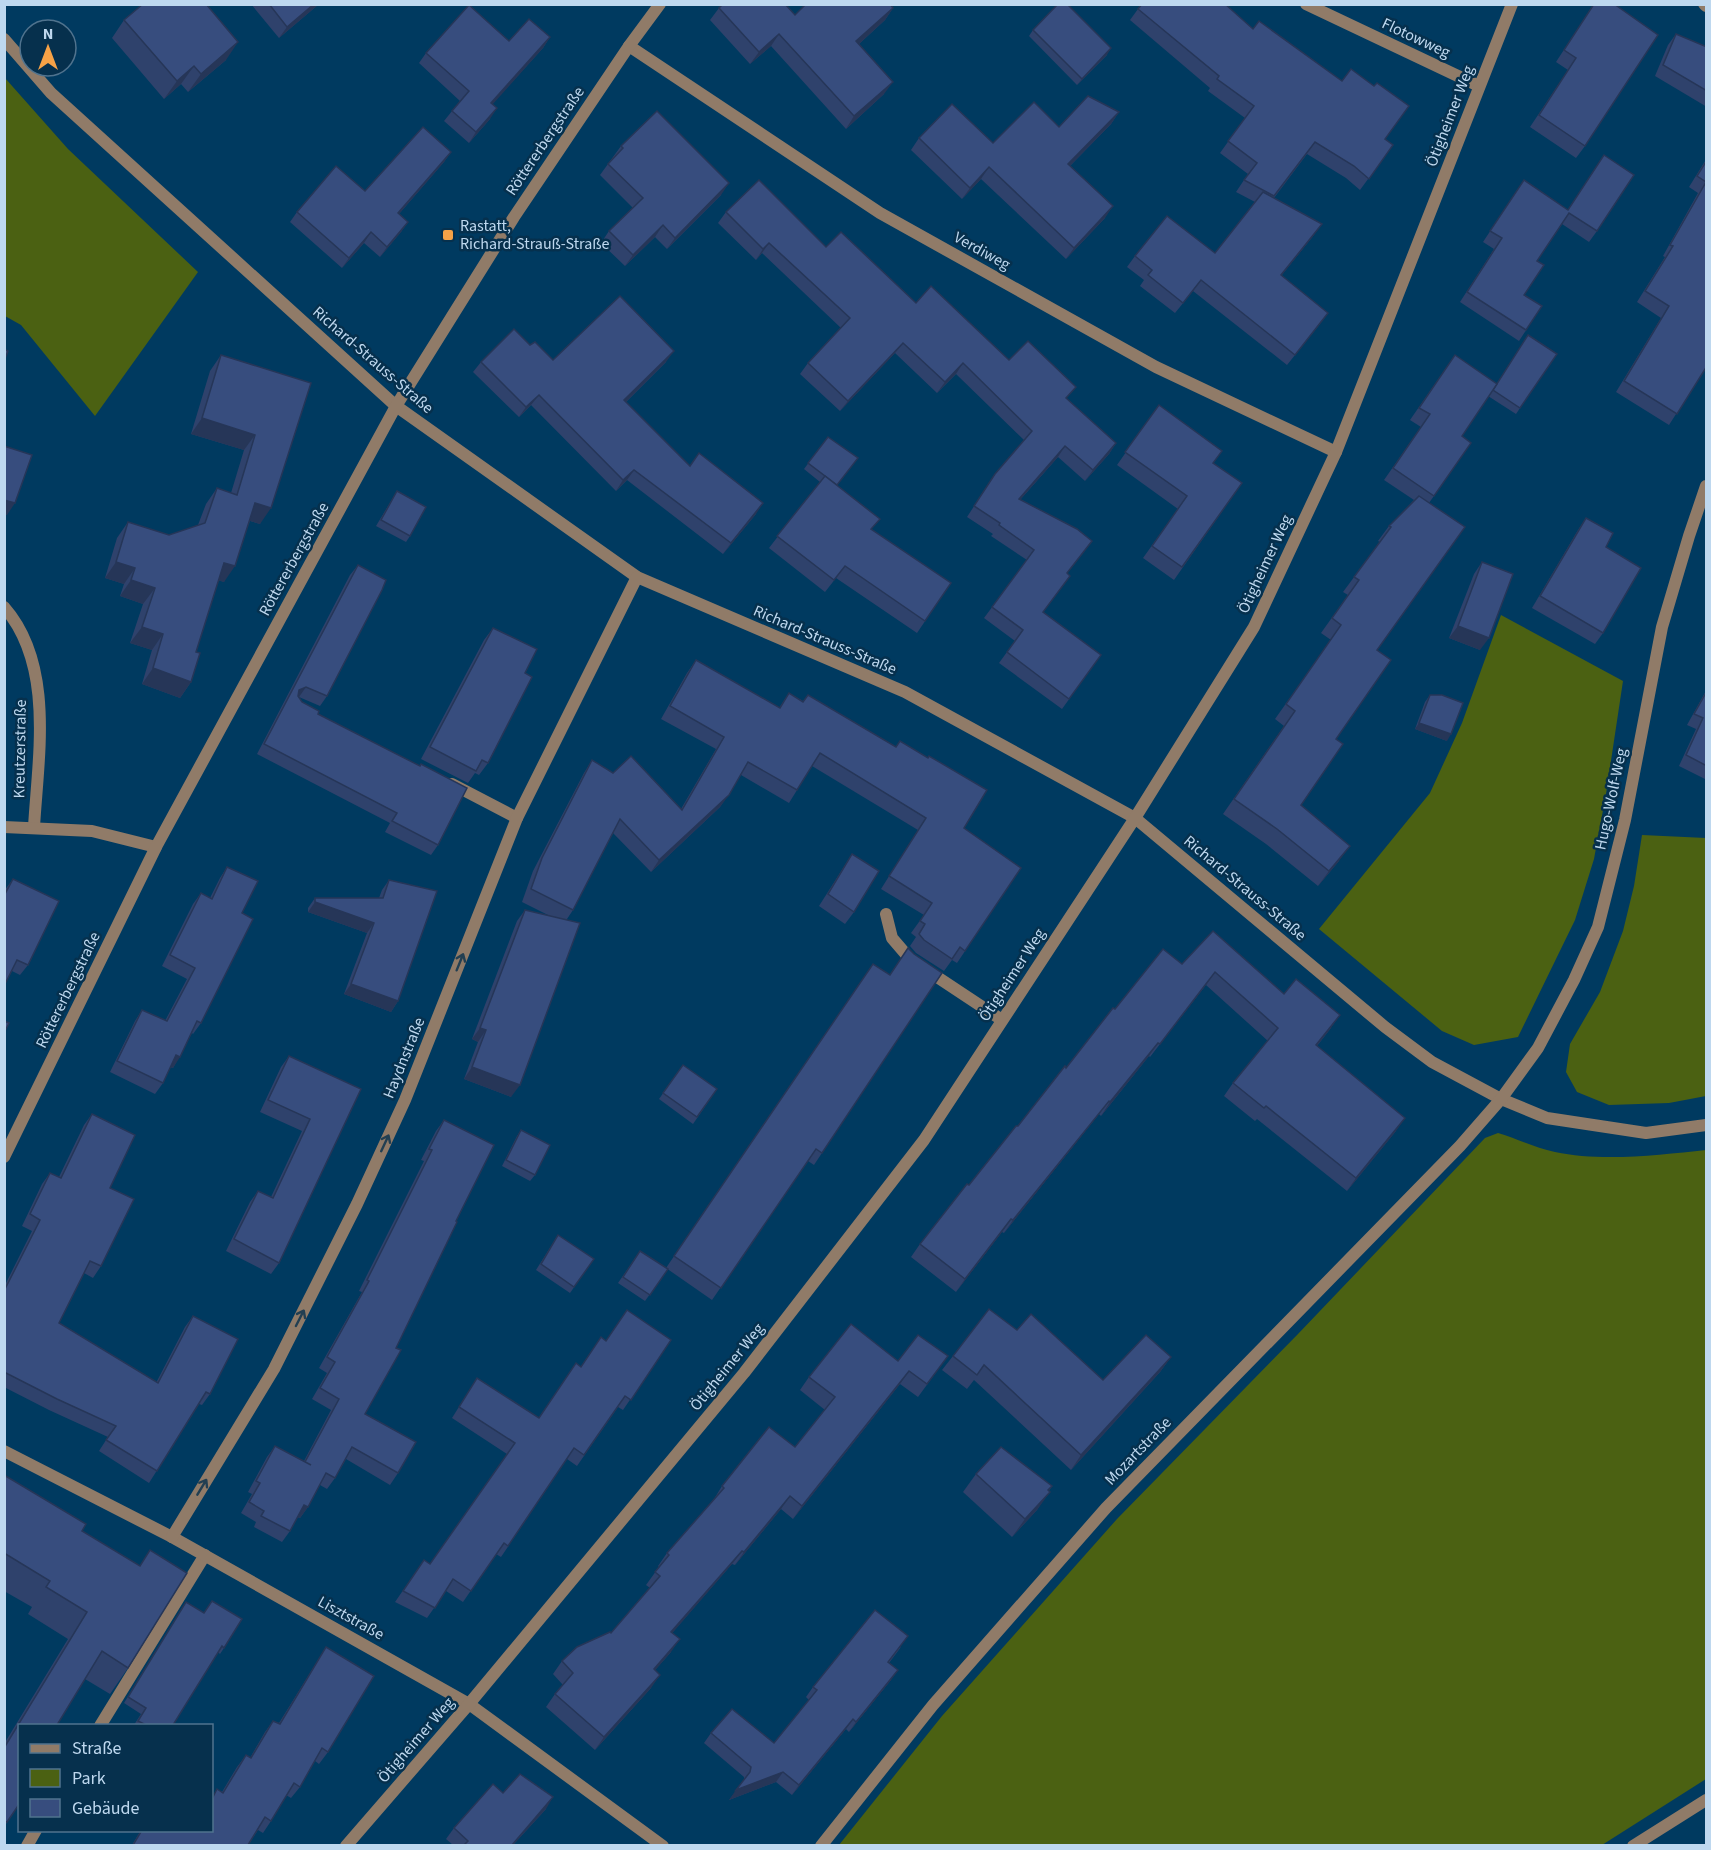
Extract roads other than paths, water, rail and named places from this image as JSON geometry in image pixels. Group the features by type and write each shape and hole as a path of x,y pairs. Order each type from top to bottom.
{"street":[{"name":"Röttererbergstraße","path":"4,1157 156,847 396,406 514,217 629,46 660,4"},
{"name":"Flotowweg","path":"1306,4 1479,86"},
{"name":"Ötigheimer Weg","path":"346,1845 470,1704 744,1373 924,1140 1135,818 1254,627 1336,452 1512,4"},
{"name":"Richard-Strauss-Straße","path":"4,39 51,93 396,406 637,577 905,692 1135,818 1385,1027 1432,1062 1501,1099 1548,1118 1646,1133 1707,1125"},
{"name":"Verdiweg","path":"629,46 880,213 1156,367 1336,452"},
{"name":"Hugo-Wolf-Weg","path":"1501,1099 1538,1048 1574,980 1598,927 1625,820 1662,627 1689,536 1707,486"},
{"name":"Haydnstraße","path":"172,1536 274,1369 357,1204 405,1100 518,818 637,577"},
{"name":"Kreutzerstraße","path":"4,607 13,617 32,656 41,709 34,827"},
{"path":"445,780 518,818"},
{"path":"4,827 93,831 156,847"},
{"path":"886,914 892,938 910,959 1002,1020"},
{"name":"Mozartstraße","path":"821,1845 933,1705 1106,1508 1452,1154 1501,1099"},
{"name":"Lisztstraße","path":"4,1450 172,1536 470,1704 663,1845"},
{"path":"101,1724 205,1555"},
{"path":"1633,1845 1707,1800"},
{"path":"27,1845 35,1832"}],"place":[{"name":"Rastatt, Richard-Strauß-Straße","path":"448,235"}]}
